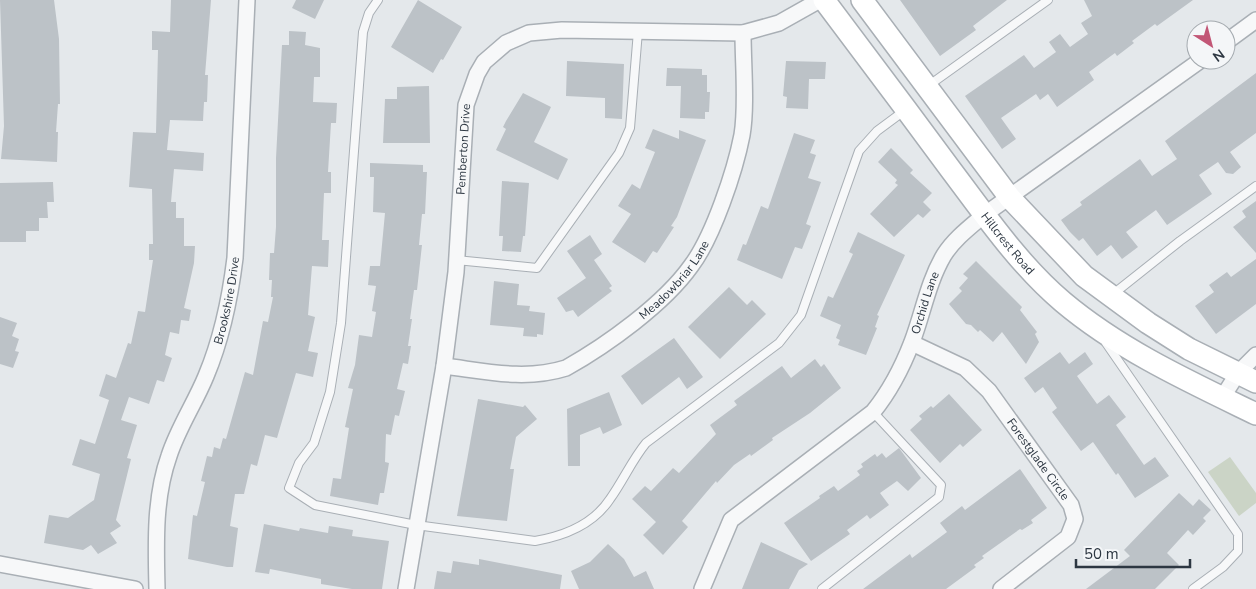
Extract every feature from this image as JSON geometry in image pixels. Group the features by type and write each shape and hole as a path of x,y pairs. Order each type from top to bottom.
{"main road":[{"name":"Hillcrest Road","path":"824,0 984,214 1034,273 1063,302 1176,375 1256,414"},
{"path":"862,0 1010,198 1084,276 1110,296 1189,349 1247,377"}],"street":[{"name":"Brookshire Drive","path":"157,589 159,506 168,456 206,376 223,329 231,291 235,258 247,0"},
{"name":"Pemberton Drive","path":"406,589 444,366 456,260 466,105 477,74 484,62 506,43 528,33 562,30 742,33 779,23 820,0"},
{"path":"1236,35 1256,20"},
{"name":"Meadowbriar Lane","path":"444,366 517,376 550,373 566,368 654,306 672,289 692,265 705,241 734,165 742,134 742,33"},
{"name":"Orchid Lane","path":"702,589 731,520 743,508 873,412 891,388 912,343 934,275 945,254 963,232 984,214 1010,198 1187,70"},
{"name":"Forestglade Circle","path":"912,343 965,368 989,390 1072,505 1075,519 1068,537 1001,589"},
{"path":"1222,398 1247,377 1256,356"},
{"path":"0,564 135,589"}],"lane":[{"path":"378,0 369,14 363,32 341,322 330,392 314,443 299,463 289,488 315,505 416,525 535,541 569,532 597,514 610,500 646,443 779,343 792,330 801,315 859,151 877,132 906,110"},
{"path":"927,87 1048,0"},
{"path":"456,260 537,268 623,144 630,128 638,31"},
{"path":"1110,296 1180,241 1256,186"},
{"path":"1092,322 1238,534 1238,551 1223,567 1193,589"},
{"path":"822,589 939,497 940,485 873,412"}],"green space":[{"path":"1230,457 1256,493 1256,503 1239,516 1208,472"}],"building":[{"path":"0,0 54,0 59,39 60,104 58,104 56,132 58,132 57,162 1,159 4,126"},
{"path":"171,0 211,0 205,75 208,75 207,102 204,102 203,121 170,120 167,150 204,153 203,171 174,169 171,202 176,202 176,218 184,218 184,246 195,246 194,263 184,308 191,310 189,321 181,320 179,334 170,332 165,355 172,358 164,382 157,380 149,404 129,397 121,420 137,425 127,458 131,459 116,520 121,526 110,533 117,543 98,554 91,545 83,550 44,543 49,515 68,518 94,500 100,474 72,465 80,439 95,444 109,400 99,396 106,374 116,378 128,343 131,344 138,311 145,312 153,260 149,260 149,244 153,244 152,189 129,187 133,132 156,133 158,50 152,50 152,31 170,32"},
{"path":"296,0 324,0 315,19 292,8"},
{"path":"418,0 462,27 443,60 441,59 433,73 391,47"},
{"path":"900,0 1007,0 973,26 976,30 940,56"},
{"path":"1084,0 1193,0 1157,26 1155,24 1132,41 1134,43 1117,56 1115,53 1089,72 1094,80 1057,107 1048,94 1040,100 1036,94 1001,118 1016,139 1002,149 965,96 1024,55 1034,68 1056,52 1049,42 1060,34 1070,47 1088,34 1081,23 1092,16"},
{"path":"289,31 306,32 305,45 320,48 320,77 314,77 313,102 337,103 336,123 331,123 328,172 331,172 331,193 324,193 322,240 329,240 328,267 312,266 308,315 315,317 308,351 318,353 313,377 296,373 277,438 265,435 257,466 251,464 244,494 235,494 230,526 238,528 233,567 227,567 188,559 193,515 197,516 205,482 201,481 207,456 212,457 214,447 220,449 223,438 226,439 245,372 253,375 263,321 268,322 273,297 271,297 272,280 269,280 270,253 274,253 276,227 276,158 282,45 289,45"},
{"path":"567,61 624,64 622,119 605,118 605,98 566,96"},
{"path":"786,61 826,62 825,79 809,79 808,109 786,108 787,97 783,96"},
{"path":"667,68 702,69 702,75 707,75 707,92 710,92 709,112 705,112 705,119 680,118 681,86 666,86"},
{"path":"1256,73 1256,133 1230,152 1241,167 1233,174 1226,173 1218,162 1199,175 1212,194 1167,225 1156,210 1126,232 1138,247 1122,259 1111,245 1097,256 1083,238 1079,241 1070,232 1061,220 1082,205 1080,202 1140,159 1152,176 1177,159 1165,141"},
{"path":"429,86 430,143 383,143 385,99 397,99 397,87"},
{"path":"523,93 551,107 534,142 568,159 558,180 496,150 506,129 503,127"},
{"path":"653,129 679,139 679,130 706,140 677,217 671,226 674,227 657,253 653,251 645,263 612,242 631,214 618,206 632,184 640,189 655,152 645,148"},
{"path":"794,133 815,140 810,153 816,155 808,178 821,182 806,224 811,226 802,249 795,247 782,279 737,260 743,244 746,245 761,206 768,209"},
{"path":"891,148 913,170 910,173 932,193 923,202 931,210 923,218 918,214 894,237 870,214 898,185 895,183 897,180 878,162"},
{"path":"370,163 423,165 423,172 427,172 425,214 422,214 419,245 422,245 417,290 414,290 410,319 412,319 408,346 411,346 408,364 403,363 397,389 405,391 399,416 395,415 391,435 386,434 385,462 389,463 384,493 380,493 378,505 330,496 333,478 341,479 349,428 345,427 353,389 348,388 355,365 359,335 372,337 376,312 372,311 376,286 368,285 370,266 380,266 385,213 373,212 374,177 370,177"},
{"path":"502,181 529,183 525,236 523,236 521,252 502,251 503,236 499,236"},
{"path":"53,182 54,202 47,202 48,218 39,218 39,231 26,231 26,242 0,242 0,183"},
{"path":"1256,201 1256,253 1233,227 1246,217 1242,211"},
{"path":"858,232 905,255 877,315 879,316 875,327 877,328 866,355 838,345 840,340 836,338 841,325 820,316 828,296 833,298 853,254 849,252"},
{"path":"590,235 602,254 594,260 612,286 609,288 612,291 578,317 573,310 566,312 557,298 586,278 567,251"},
{"path":"1256,259 1256,304 1216,334 1195,306 1214,292 1209,285 1227,272 1231,277"},
{"path":"976,261 1022,307 1020,310 1037,332 1035,334 1039,342 1026,364 1002,332 993,342 980,330 978,332 971,325 966,324 949,304 962,291 959,288 968,278 963,274"},
{"path":"494,281 519,284 517,305 530,306 529,311 545,313 543,335 537,334 537,337 523,336 524,328 490,325"},
{"path":"729,287 747,305 752,300 766,314 720,359 688,327"},
{"path":"0,317 17,323 12,336 19,339 15,351 19,352 13,368 0,364"},
{"path":"674,338 703,377 687,389 679,377 642,405 621,376"},
{"path":"1060,352 1069,364 1085,352 1093,364 1077,376 1097,404 1109,395 1126,417 1116,425 1144,465 1155,457 1169,476 1135,498 1093,442 1081,451 1052,412 1057,408 1043,387 1035,393 1024,378"},
{"path":"815,359 821,367 824,364 841,388 810,413 772,438 773,440 751,456 750,454 734,465 717,483 716,481 682,521 688,527 663,555 643,535 656,522 632,499 645,486 651,491 673,468 679,473 716,434 710,425 737,405 734,401 782,366 791,378"},
{"path":"609,392 622,425 603,434 600,427 580,435 580,466 568,466 567,409"},
{"path":"949,394 982,430 963,447 960,444 940,463 910,430 922,419 919,416 931,406 933,408"},
{"path":"478,399 523,407 525,405 537,419 516,437 510,469 514,469 507,521 457,516"},
{"path":"899,448 921,478 908,491 897,481 880,493 889,505 870,519 867,515 847,530 850,534 811,561 784,523 834,486 838,491 860,475 857,471 863,467 861,464 875,454 877,457 882,453 886,458"},
{"path":"1020,469 1047,508 1031,520 1033,523 1022,530 1020,529 982,556 984,558 974,565 976,567 946,589 863,589 910,554 912,558 947,532 940,523 962,506 965,510"},
{"path":"1179,493 1193,506 1199,499 1211,510 1203,518 1206,521 1193,535 1188,530 1167,553 1179,565 1155,589 1086,589 1130,556 1124,550"},
{"path":"264,524 299,531 300,528 328,533 329,526 353,530 352,536 389,541 382,589 352,589 321,584 321,579 270,569 269,574 255,572"},
{"path":"761,542 808,564 799,570 789,589 742,589"},
{"path":"608,544 624,559 634,577 646,571 654,589 579,589 571,571 590,562"},
{"path":"479,559 562,575 560,589 434,589 437,571 451,573 453,561 479,565"}]}
